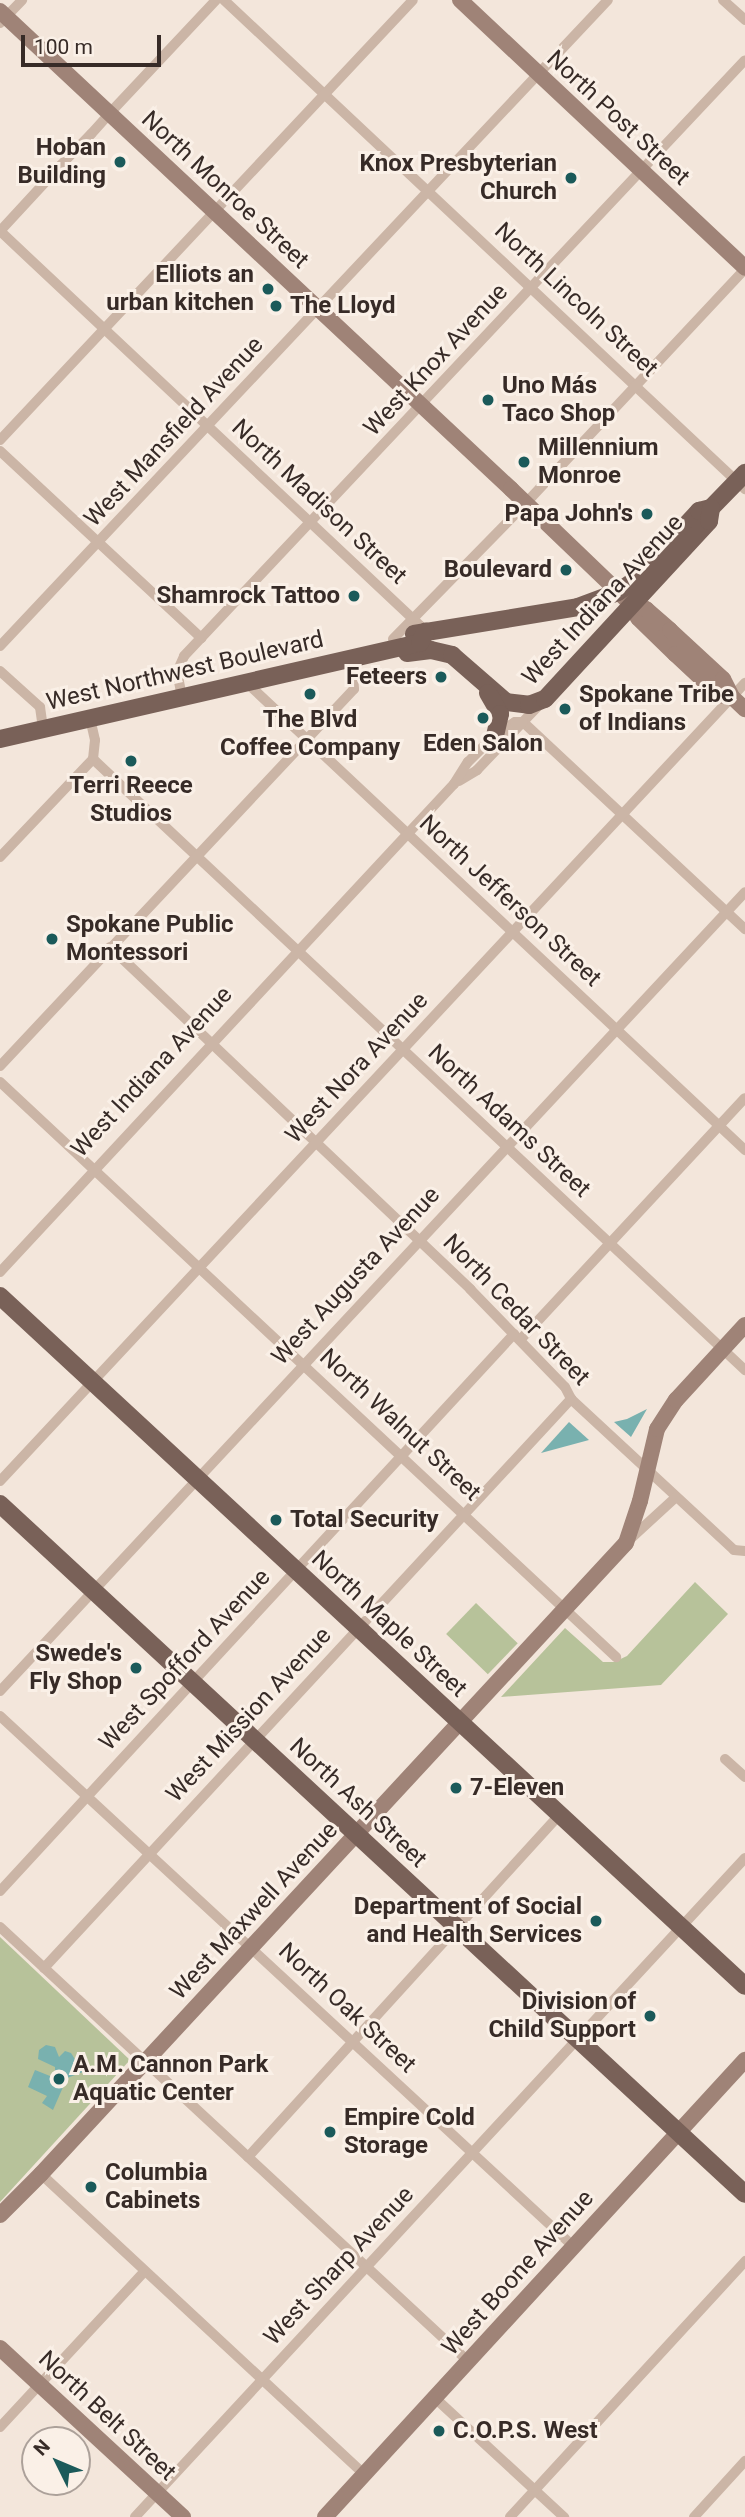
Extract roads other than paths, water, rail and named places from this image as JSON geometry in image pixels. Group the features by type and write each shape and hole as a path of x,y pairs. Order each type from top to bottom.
{"main road":[{"name":"West Indiana Avenue","path":"618,592 632,582 699,511 711,508 742,481"},
{"name":"West Indiana Avenue","path":"545,699 709,521 711,508"},
{"path":"393,649 420,643 420,625 465,623 578,607 618,592"},
{"path":"465,623 458,643 459,653 500,714 495,735"},
{"name":"West Northwest Boulevard","path":"0,739 393,649 444,653 458,659 506,702 529,705 545,699"},
{"name":"North Maple Street","path":"0,1296 745,1986"},
{"name":"North Ash Street","path":"0,1504 745,2194"}],"street":[{"path":"2,17 22,0"},
{"path":"0,231 216,0"},
{"name":"North Lincoln Street","path":"225,0 742,481"},
{"path":"0,440 413,0"},
{"name":"North Post Street","path":"460,0 745,269"},
{"name":"West Mansfield Avenue","path":"0,646 608,0"},
{"path":"723,0 745,20"},
{"name":"North Monroe Street","path":"2,17 110,113 526,503 632,605 638,618 719,695 732,697 745,709"},
{"name":"West Knox Avenue","path":"182,697 177,672 184,656 745,60"},
{"name":"North Madison Street","path":"0,231 420,625"},
{"path":"420,625 526,503 745,269"},
{"path":"0,451 201,638"},
{"path":"0,1066 354,689 352,657"},
{"path":"0,671 40,707 43,729"},
{"name":"North Jefferson Street","path":"247,683 745,1150"},
{"name":"West Nora Avenue","path":"0,1481 745,683"},
{"name":"West Indiana Avenue","path":"454,784 477,770 545,699"},
{"path":"2,851 93,759 95,740 90,718"},
{"name":"West Indiana Avenue","path":"0,1272 454,784 468,762 495,735 515,722 523,722"},
{"path":"523,722 745,929"},
{"name":"North Adams Street","path":"93,759 745,1370"},
{"name":"West Augusta Avenue","path":"0,1691 302,1364 745,892"},
{"name":"North Cedar Street","path":"110,947 419,1240 568,1390 571,1399 734,1550 744,1551"},
{"name":"North Walnut Street","path":"0,1083 616,1657"},
{"name":"West Spofford Avenue","path":"0,1891 402,1455 609,1243 745,1098"},
{"name":"West Maxwell Avenue","path":"626,1543 640,1501 657,1429 676,1400 745,1325"},
{"name":"West Mission Avenue","path":"44,1968 571,1399"},
{"name":"West Maxwell Avenue","path":"0,2215 252,1948 564,1608 626,1543 676,1497"},
{"name":"North Oak Street","path":"0,1716 573,2246"},
{"path":"725,1759 745,1777"},
{"path":"248,2157 561,1814"},
{"name":"West Sharp Avenue","path":"135,2517 745,1858"},
{"path":"0,1927 468,2361"},
{"name":"West Boone Avenue","path":"332,2514 364,2474 745,2060"},
{"path":"41,2174 364,2474"},
{"path":"510,2517 745,2262"},
{"path":"0,2427 144,2272"},
{"name":"North Belt Street","path":"0,2348 183,2517"},
{"path":"435,2398 564,2517"},
{"path":"694,2517 745,2461"}],"water":[{"path":"647,1409 631,1437 614,1422 627,1419"},
{"path":"569,1422 589,1440 541,1453"},
{"path":"46,2045 55,2047 59,2057 65,2051 71,2053 83,2072 67,2078 53,2110 42,2103 47,2096 28,2087 35,2070 55,2078 55,2067 38,2059 39,2050"}],"place":[{"name":"Hoban Building","path":"120,162"},
{"name":"Knox Presbyterian Church","path":"571,178"},
{"name":"Elliots an urban kitchen","path":"268,289"},
{"name":"The Lloyd","path":"276,306"},
{"name":"Uno Más Taco Shop","path":"488,400"},
{"name":"Millennium Monroe","path":"524,462"},
{"name":"Papa John's","path":"647,514"},
{"name":"Boulevard","path":"566,570"},
{"name":"Shamrock Tattoo","path":"354,596"},
{"name":"Feteers","path":"441,677"},
{"name":"The Blvd Coffee Company","path":"310,694"},
{"name":"Spokane Tribe of Indians","path":"565,709"},
{"name":"Eden Salon","path":"483,718"},
{"name":"Terri Reece Studios","path":"131,761"},
{"name":"Spokane Public Montessori","path":"52,939"},
{"name":"Total Security","path":"276,1520"},
{"name":"Swede's Fly Shop","path":"136,1668"},
{"name":"7-Eleven","path":"456,1788"},
{"name":"Department of Social and Health Services","path":"596,1921"},
{"name":"Division of Child Support","path":"650,2016"},
{"name":"A.M. Cannon Park Aquatic Center","path":"59,2079"},
{"name":"Empire Cold Storage","path":"330,2132"},
{"name":"Columbia Cabinets","path":"91,2187"},
{"name":"C.O.P.S. West","path":"439,2431"}]}
